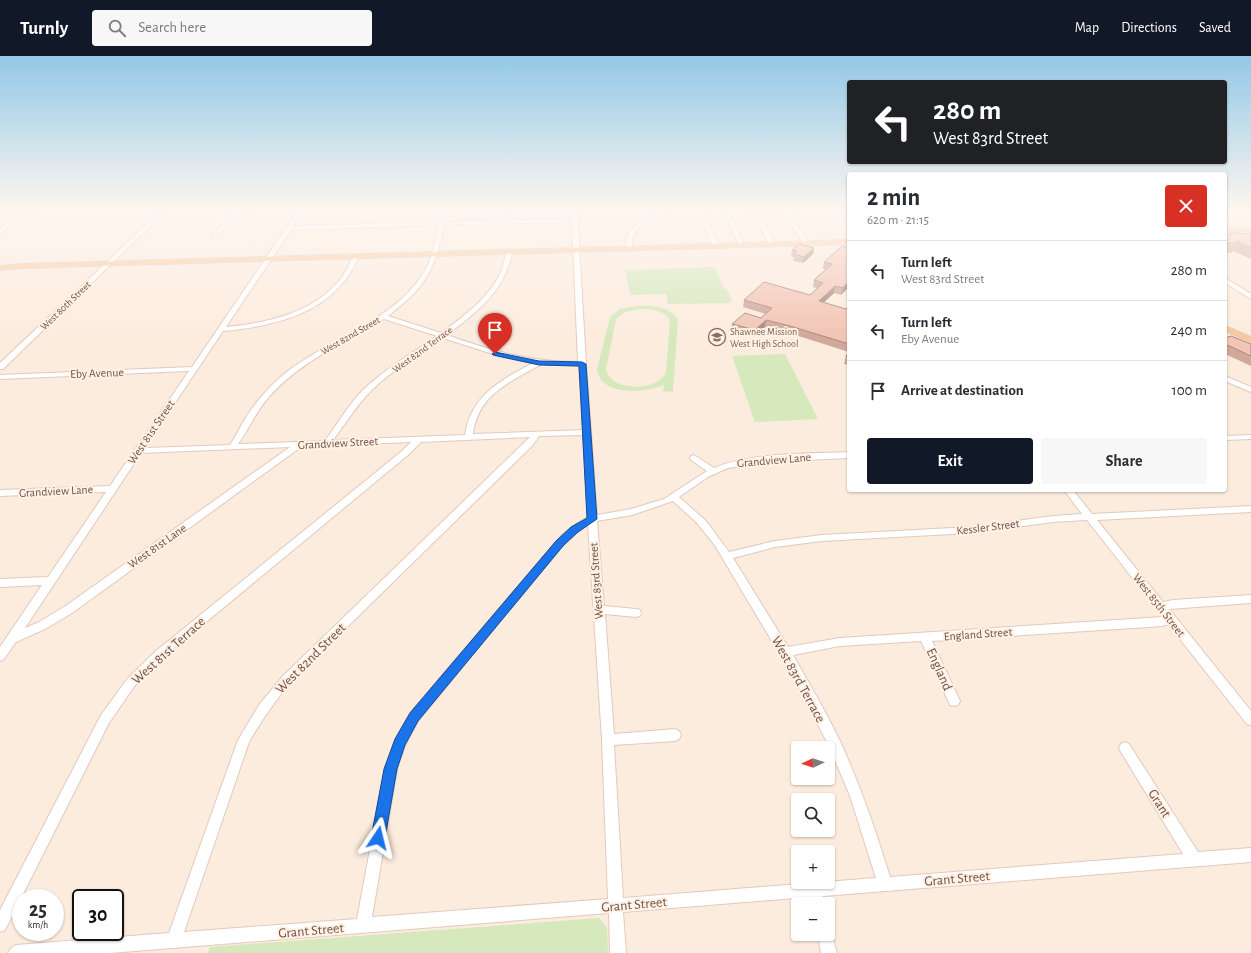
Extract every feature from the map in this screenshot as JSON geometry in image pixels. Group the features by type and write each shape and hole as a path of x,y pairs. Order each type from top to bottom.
{"main road":[{"path":"0,267 515,251"},
{"path":"1227,329 1251,340"}],"street":[{"name":"West 80th Street","path":"0,367 122,251"},
{"name":"West 81st Street","path":"0,656 274,251"},
{"name":"West 82nd Street","path":"232,447 255,410 275,386 290,373 323,350 382,316 414,290 428,269 435,251"},
{"name":"West 82nd Terrace","path":"327,443 353,405 375,383 464,318 487,297 502,276 510,251"},
{"name":"West 83rd Street","path":"576,251 592,519 608,740 618,953"},
{"path":"221,329 266,324 303,312 318,302 336,286 349,271 356,256"},
{"path":"1227,281 1251,297"},
{"path":"382,316 412,324 495,354 539,363 582,364"},
{"path":"469,436 474,415 486,396 503,383 539,363"},
{"name":"Eby Avenue","path":"0,376 193,369"},
{"path":"1227,380 1251,390"},
{"path":"537,434 587,432"},
{"name":"West 82nd Street","path":"174,940 244,740 270,698 287,679 524,449 537,434"},
{"name":"Grandview Street","path":"138,451 537,434"},
{"path":"1227,438 1251,437"},
{"name":"West 81st Terrace","path":"0,925 105,719 132,681 160,654 405,453 418,440"},
{"name":"West 81st Lane","path":"11,639 41,626 68,610 298,445"},
{"name":"Grandview Lane","path":"592,519 632,512 673,497 713,471 734,463 753,460 847,454"},
{"path":"694,458 713,471"},
{"name":"Grandview Lane","path":"0,493 112,489"},
{"name":"West 85th Street","path":"1070,492 1170,619 1250,716"},
{"name":"West 83rd Terrace","path":"673,497 704,524 727,556 786,652 835,745 868,827 885,884"},
{"name":"Kessler Street","path":"727,556 802,540 971,530 1053,519 1251,508"},
{"path":"363,925 386,790 391,769 399,744 414,717 559,544 575,529 592,519"},
{"path":"0,583 50,581"},
{"path":"1161,606 1251,599"},
{"path":"598,609 636,613"},
{"name":"England Street","path":"786,652 832,643 1149,623 1162,622 1170,619"},
{"name":"England","path":"926,638 928,646 954,701"},
{"path":"608,740 675,735"},
{"name":"Grant","path":"1125,748 1194,859"},
{"name":"Grant Street","path":"16,953 1251,855"},
{"path":"814,890 816,897"},
{"path":"826,941 829,953"}],"green space":[{"path":"715,267 723,287 727,290 732,301 729,303 668,304 666,294 630,295 625,270"},
{"path":"636,306 659,307 670,311 678,319 673,392 663,391 664,385 646,390 625,390 606,384 600,378 597,369 610,317 620,309","holes":["641,309 661,312 670,320 666,372 662,379 654,383 634,387 616,382 609,377 606,369 616,319 625,312"]},
{"path":"785,354 818,419 755,422 732,356"},
{"path":"599,918 607,928 608,953 208,953 210,947"}],"building":[{"path":"797,251 811,251 804,257 794,254"},
{"name":"Shawnee Mission West High School","path":"837,251 847,251 847,283 843,288 835,286 819,301 846,309 847,308 847,343 766,320 755,330 732,324 745,313 761,318 772,308 744,300 764,282 810,295 823,283 814,280 832,264 824,262"},
{"path":"1231,336 1251,344 1251,356 1227,345 1227,337"}],"place":[{"name":"Shawnee Mission West High School","path":"717,337"}],"route":[{"path":"378,838 391,769 399,744 414,717 566,536 582,524 592,519 582,364 561,365 528,362 495,354"}]}
